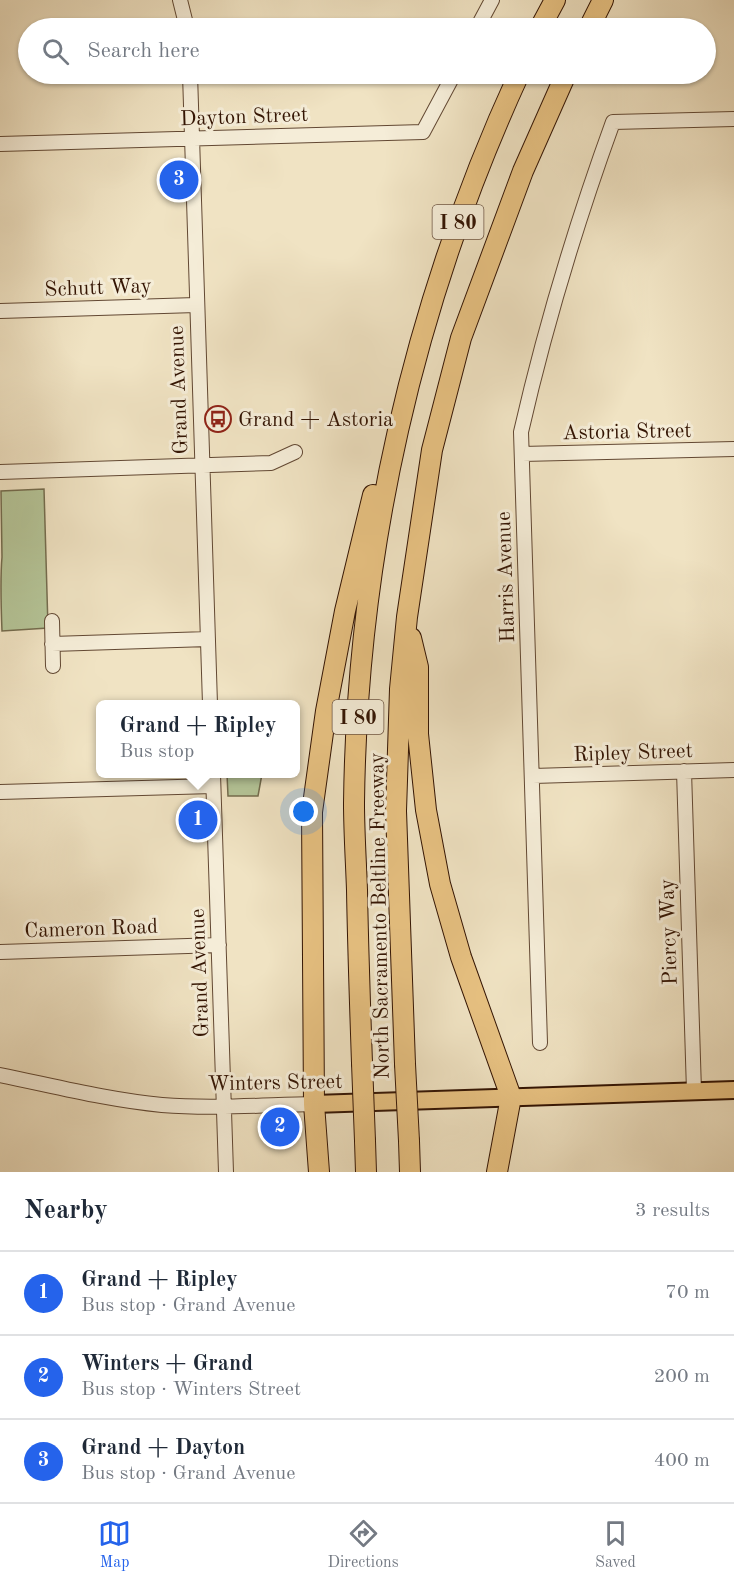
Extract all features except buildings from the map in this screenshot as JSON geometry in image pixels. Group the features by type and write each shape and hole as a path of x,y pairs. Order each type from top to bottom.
{"highway":[{"path":"545,18 555,0"},
{"path":"594,18 603,0"},
{"name":"North Sacramento Beltline Freeway","path":"366,1172 354,804 359,687 372,572 391,457 410,376 447,253 492,133 514,84"},
{"name":"North Sacramento Beltline Freeway","path":"410,1172 396,811 400,689 407,617 432,450 461,339 523,171 562,84"},
{"path":"319,1172 314,1104 312,812 326,711 345,611 387,441 410,376"},
{"path":"407,617 418,667 418,735 426,810 440,884 461,957 511,1097 497,1172"}],"main road":[{"name":"Winters Street","path":"314,1104 734,1090"}],"street":[{"path":"180,0 184,18"},
{"path":"482,18 492,0"},
{"name":"Grand Avenue","path":"190,84 210,700"},
{"name":"Dayton Street","path":"0,144 423,132 449,84"},
{"name":"Harris Avenue","path":"540,1043 521,432 546,327 566,258 613,122 734,120"},
{"name":"Schutt Way","path":"0,311 196,305"},
{"name":"Astoria Street","path":"522,454 734,449"},
{"path":"0,472 271,463 295,452"},
{"path":"52,621 53,666"},
{"path":"52,644 208,639"},
{"name":"Ripley Street","path":"533,776 734,770"},
{"name":"Piercy Way","path":"684,771 694,1091"},
{"path":"0,792 213,780"},
{"name":"Grand Avenue","path":"213,780 226,1172"},
{"name":"Cameron Road","path":"0,952 219,945"},
{"name":"Winters Street","path":"0,1075 101,1096 168,1105 224,1107 314,1104"}],"green space":[{"path":"44,489 48,628 2,631 1,491"},
{"path":"227,778 261,778 258,796 228,796"}],"place":[{"name":"Grand + Dayton","path":"179,180"},
{"name":"Grand + Astoria","path":"218,419"},
{"name":"Grand + Ripley","path":"198,820"},
{"name":"Winters + Grand","path":"280,1127"}]}
